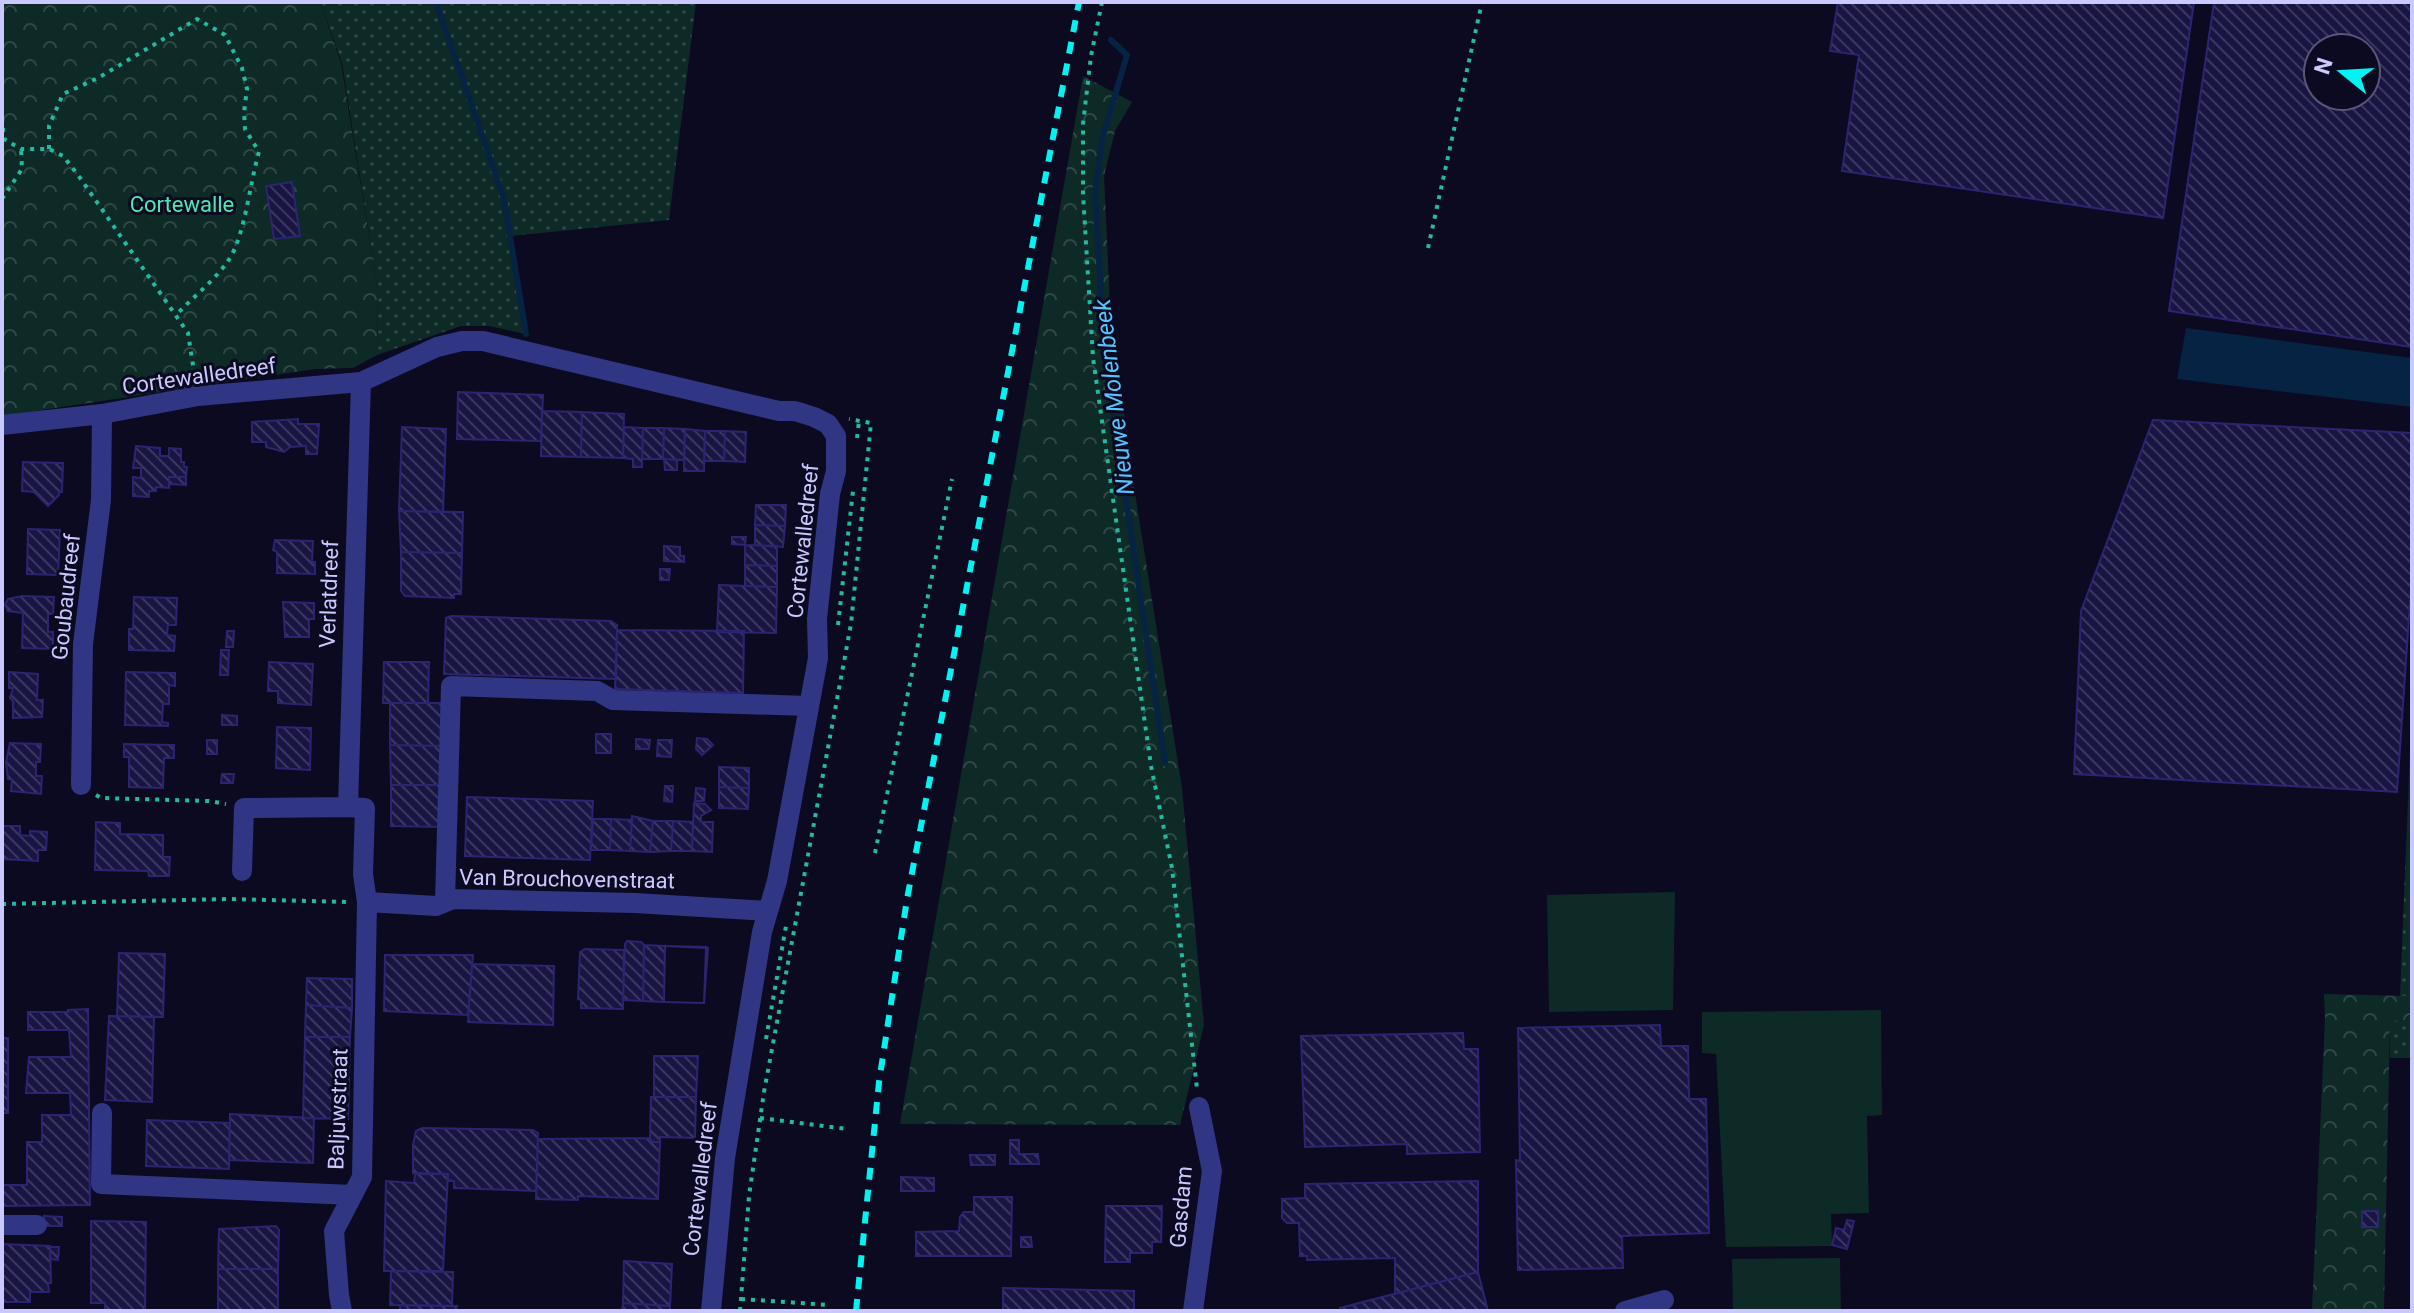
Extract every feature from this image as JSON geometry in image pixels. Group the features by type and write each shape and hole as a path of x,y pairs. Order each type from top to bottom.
{"street":[{"name":"Cortewalledreef","path":"2,425 102,414 198,396 361,382 437,347 462,341 483,341 779,411 795,411 828,424 836,436 836,471 830,494 817,619 818,658 777,881 762,932 725,1158 711,1311"},
{"name":"Verlatdreef","path":"348,807 361,382"},
{"name":"Goubaudreef","path":"81,785 83,644 101,500 102,414"},
{"path":"445,902 451,686 597,691 613,700 809,706"},
{"path":"242,871 244,808 365,808 363,874 367,902"},
{"name":"Van Brouchovenstraat","path":"367,902 436,906 453,899 620,902 768,911"},
{"name":"Baljuwstraat","path":"342,1311 334,1231 362,1177 367,902"},
{"name":"Gasdam","path":"1193,1311 1212,1171 1199,1107"},
{"path":"102,1113 101,1184 353,1195"},
{"path":"2,1225 37,1225"},
{"path":"1625,1311 1664,1300"}],"path":[{"path":"1102,2 1091,56 1083,124 1083,194 1093,358 1151,766 1172,868 1199,1107"},
{"path":"1428,248 1482,2"},
{"path":"49,149 49,126 63,94 98,78 197,19 225,35 242,68 247,89 245,129 259,152 250,182 246,213 229,259 175,316"},
{"path":"2,118 3,140 21,149 49,149 63,156 78,175 188,333 198,396"},
{"path":"2,199 22,169 21,149"},
{"path":"740,1311 749,1196 760,1118 851,624 871,423 859,421"},
{"path":"875,853 952,479"},
{"path":"81,785 101,798 209,801 244,808"},
{"path":"2,904 229,899 367,902"},
{"path":"760,1118 848,1129"},
{"path":"741,1299 830,1305"}],"green space":[{"name":"Cortewalle","path":"2,2 320,2 341,63 378,290 377,355 353,368 315,369 2,416"},
{"path":"320,2 696,2 669,220 511,236 526,334 489,326 461,326 377,355 378,290 342,63"},
{"path":"1083,76 1132,102 1115,131 1104,176 1110,305 1134,487 1182,788 1204,1025 1180,1125 900,1124"},
{"path":"2412,701 2412,996 2400,996"},
{"path":"1675,892 1673,1010 1549,1012 1547,895"},
{"path":"2324,994 2412,996 2412,1020 2390,1021 2384,1311 2312,1311"},
{"path":"1881,1010 1882,1115 1867,1116 1869,1213 1831,1214 1832,1246 1726,1247 1716,1054 1702,1053 1702,1012"},
{"path":"2390,1020 2412,1020 2412,1058 2390,1058"},
{"path":"1840,1258 1841,1311 1733,1311 1732,1259"}],"water":[{"path":"2186,328 2412,358 2412,407 2177,379"}],"building":[{"path":"1838,2 2194,2 2163,218 1842,171 1859,55 1830,51"},
{"path":"2214,2 2412,2 2412,347 2169,311"},
{"path":"292,182 300,236 274,239 266,186"},
{"path":"458,392 543,395 541,441 457,439"},
{"path":"542,411 582,412 581,457 541,456"},
{"path":"582,412 624,414 623,458 581,457"},
{"path":"298,419 298,424 319,424 317,454 306,454 306,446 290,447 284,452 266,447 266,442 252,442 252,422"},
{"path":"2153,420 2412,433 2412,573 2397,792 2074,774 2081,611"},
{"path":"402,427 446,429 443,512 399,511"},
{"path":"624,427 643,428 642,467 633,467 633,459 623,458"},
{"path":"643,428 664,428 663,459 642,459"},
{"path":"664,428 685,429 684,460 663,459"},
{"path":"685,429 705,431 704,471 684,471"},
{"path":"705,431 725,431 724,461 704,461"},
{"path":"725,431 746,432 745,462 724,461"},
{"path":"136,446 160,448 160,456 169,456 169,448 181,449 181,462 187,467 186,477 169,477 169,488 156,487 156,491 149,491 149,497 133,496 133,477 141,478 141,468 133,468"},
{"path":"664,459 677,460 677,470 665,470"},
{"path":"23,462 63,463 62,492 48,506 34,492 22,491"},
{"path":"169,477 186,477 186,485 169,484"},
{"path":"756,505 786,505 785,526 755,525"},
{"path":"399,511 463,512 462,553 401,552"},
{"path":"755,525 785,526 783,547 755,545"},
{"path":"28,529 60,530 58,575 27,574"},
{"path":"732,537 746,537 745,545 732,544"},
{"path":"275,540 313,541 315,574 277,573 277,552 273,550"},
{"path":"745,545 777,546 777,566 745,565"},
{"path":"664,546 680,547 684,562 664,561"},
{"path":"401,552 462,553 461,594 454,594 454,598 405,596 401,591"},
{"path":"745,565 777,566 777,587 745,586"},
{"path":"660,569 670,569 669,580 660,580"},
{"path":"719,585 777,587 776,633 717,632"},
{"path":"54,597 53,614 48,614 48,632 53,632 53,649 22,648 23,613 8,611 5,605 8,599"},
{"path":"134,597 177,598 176,625 168,625 167,635 175,636 174,651 129,650"},
{"path":"283,602 314,603 314,619 309,619 309,637 285,637"},
{"path":"446,618 611,621 617,625 616,679 444,674"},
{"path":"617,630 744,631 743,693 615,689"},
{"path":"227,631 234,631 233,647 226,647"},
{"path":"221,650 229,650 228,675 220,675"},
{"path":"269,662 313,664 311,705 278,703 278,691 268,691"},
{"path":"384,662 429,662 428,703 383,703"},
{"path":"9,672 38,674 37,700 43,700 42,717 13,718 13,701 10,698 13,688 9,688"},
{"path":"126,672 175,673 175,686 169,685 169,704 163,704 162,722 168,723 168,726 125,725"},
{"path":"390,703 443,703 442,746 390,745"},
{"path":"222,715 237,716 237,725 222,725"},
{"path":"277,727 311,728 310,770 276,768"},
{"path":"596,734 611,734 611,753 596,753"},
{"path":"697,738 707,739 713,745 702,755 696,749"},
{"path":"636,739 650,740 649,749 636,749"},
{"path":"207,740 217,740 217,754 207,754"},
{"path":"658,740 672,740 671,757 657,756"},
{"path":"10,743 41,744 36,776 42,776 41,794 11,791 12,780 8,779 6,762"},
{"path":"124,744 174,745 174,758 164,758 163,788 129,787 129,757 124,757"},
{"path":"390,745 442,746 442,785 391,785"},
{"path":"719,767 749,768 749,788 719,787"},
{"path":"222,774 234,774 233,783 221,783"},
{"path":"391,785 442,785 442,827 391,826"},
{"path":"665,786 673,786 672,802 664,801"},
{"path":"719,787 749,788 748,809 719,808"},
{"path":"696,788 705,789 704,801 695,801"},
{"path":"467,797 593,801 590,860 465,856"},
{"path":"694,803 705,804 711,810 701,816 701,822 713,822 712,852 692,851"},
{"path":"632,816 653,821 650,852 630,851"},
{"path":"593,819 611,819 610,850 591,850"},
{"path":"611,819 632,820 630,851 610,850"},
{"path":"653,821 673,821 671,851 650,852"},
{"path":"673,821 693,822 692,851 671,851"},
{"path":"96,822 120,823 120,834 163,835 163,857 170,857 169,876 149,876 148,871 95,870"},
{"path":"2,826 20,826 20,835 30,836 30,831 47,832 46,850 38,850 38,861 2,859"},
{"path":"627,941 644,945 643,1001 623,1000"},
{"path":"644,945 665,946 664,1002 643,1001"},
{"path":"665,946 708,948 704,1003 664,1002"},
{"path":"665,946 706,947 704,1003 664,1002"},
{"path":"585,949 624,950 623,1009 581,1008 581,1000 578,999 580,952"},
{"path":"119,953 165,954 163,1017 117,1016"},
{"path":"385,955 473,955 468,1015 384,1011"},
{"path":"472,964 554,966 553,1025 468,1022"},
{"path":"307,978 352,979 352,1008 306,1005"},
{"path":"306,1005 352,1008 350,1037 305,1037"},
{"path":"88,1009 90,1205 2,1206 2,1185 27,1185 27,1142 42,1142 42,1115 71,1115 70,1093 26,1093 29,1057 71,1057 69,1030 28,1030 28,1012"},
{"path":"109,1016 154,1017 152,1102 105,1100"},
{"path":"1660,1025 1661,1046 1688,1046 1689,1099 1706,1099 1709,1233 1622,1236 1623,1268 1518,1270 1518,1028"},
{"path":"1463,1033 1464,1049 1478,1049 1480,1152 1407,1154 1407,1144 1305,1147 1301,1036"},
{"path":"305,1037 350,1037 348,1119 303,1118"},
{"path":"2,1038 8,1038 8,1113 2,1113"},
{"path":"654,1056 698,1056 696,1097 654,1097"},
{"path":"651,1097 696,1097 695,1138 660,1137 660,1142 652,1142"},
{"path":"230,1114 314,1118 313,1163 229,1160"},
{"path":"147,1120 230,1123 229,1169 146,1166"},
{"path":"422,1128 533,1130 538,1133 536,1191 454,1188 454,1181 448,1180 448,1174 413,1173 413,1145 416,1131"},
{"path":"650,1138 652,1142 660,1142 658,1199 578,1196 578,1200 536,1199 538,1139"},
{"path":"1010,1140 1019,1140 1019,1154 1038,1154 1039,1164 1010,1164"},
{"path":"970,1155 995,1155 995,1165 971,1165"},
{"path":"415,1174 448,1174 443,1271 384,1271 386,1181 414,1183"},
{"path":"901,1177 934,1178 934,1191 901,1191"},
{"path":"1478,1181 1478,1272 1395,1294 1395,1258 1307,1260 1307,1256 1300,1256 1299,1223 1287,1223 1282,1218 1282,1199 1305,1198 1305,1184"},
{"path":"974,1197 1012,1197 1011,1256 916,1256 916,1232 959,1231 960,1217 964,1212 974,1212"},
{"path":"1106,1206 1162,1206 1161,1242 1152,1242 1152,1253 1130,1253 1130,1262 1105,1262"},
{"path":"2362,1211 2378,1211 2378,1227 2362,1227"},
{"path":"44,1216 62,1217 62,1226 44,1226"},
{"path":"1847,1220 1854,1221 1847,1249 1832,1245 1836,1228 1844,1230"},
{"path":"91,1221 146,1222 145,1311 105,1311 105,1303 91,1303"},
{"path":"276,1226 279,1230 278,1269 218,1269 219,1229"},
{"path":"1021,1237 1031,1237 1032,1247 1021,1247"},
{"path":"2,1244 50,1246 49,1292 30,1292 30,1302 2,1302"},
{"path":"50,1247 59,1247 58,1260 50,1259"},
{"path":"624,1261 672,1264 670,1306 623,1303"},
{"path":"218,1269 278,1269 278,1311 218,1311"},
{"path":"391,1271 453,1272 452,1306 390,1305"},
{"path":"1478,1272 1488,1311 1341,1311 1340,1308"},
{"path":"1003,1288 1134,1291 1134,1311 1003,1311"},
{"path":"623,1303 670,1306 670,1311 622,1311"},
{"path":"400,1305 457,1306 456,1311 400,1311"}],"waterway":[{"path":"436,2 504,199 526,334"},
{"name":"Nieuwe Molenbeek","path":"1111,40 1127,55 1102,139 1095,193 1105,357 1165,763"}],"railway":[{"path":"856,1311 879,1082 907,899 1079,2"}]}
